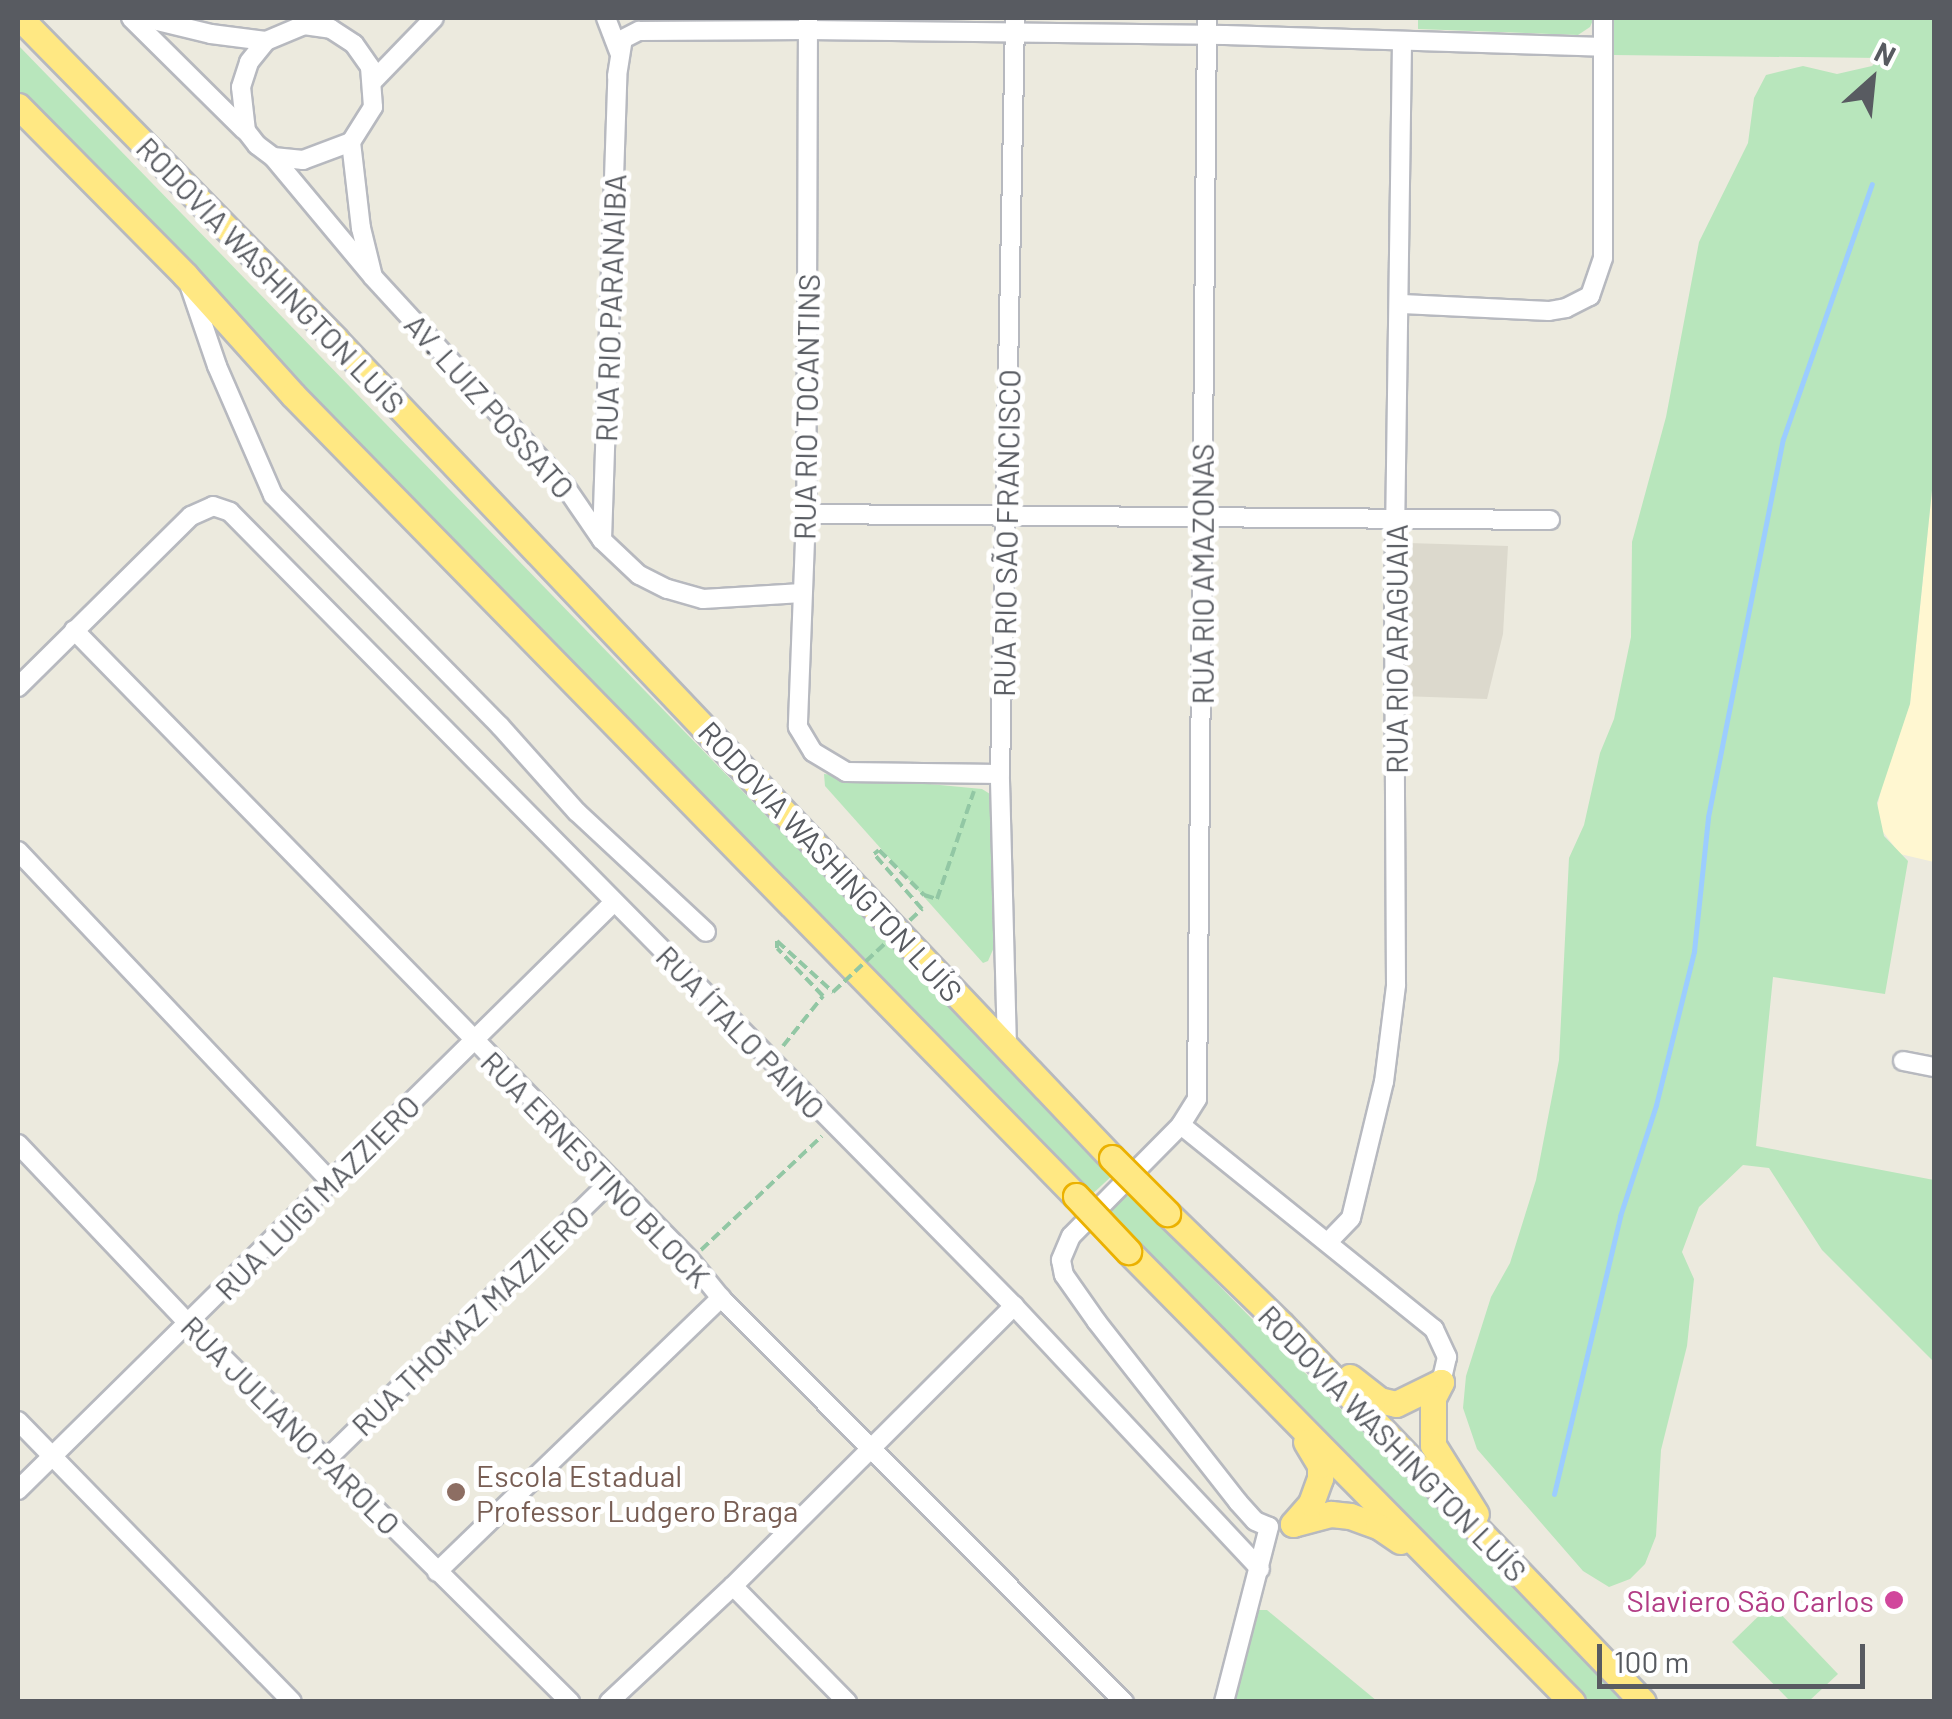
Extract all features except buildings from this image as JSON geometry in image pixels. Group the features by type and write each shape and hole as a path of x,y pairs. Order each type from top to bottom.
{"highway":[{"name":"RODOVIA WASHINGTON LUÍS","path":"20,18 336,340 1112,1158 1281,1324 1643,1702"},
{"name":"RODOVIA WASHINGTON LUÍS","path":"18,106 186,276 293,396 1572,1702"},
{"path":"1281,1324 1327,1355 1380,1400 1396,1404 1442,1382"},
{"path":"1241,1366 1320,1465 1317,1492 1281,1525"},
{"path":"1442,1382 1432,1398 1433,1445 1508,1564"},
{"path":"1281,1525 1331,1514 1378,1526 1484,1612"}],"street":[{"path":"131,18 273,157 316,160 351,142 368,120 374,80 434,18"},
{"path":"144,18 210,34 266,41"},
{"path":"606,18 619,52"},
{"path":"1402,304 1524,311 1580,303 1590,296 1603,258 1603,18"},
{"path":"246,131 241,87 249,62 266,41 309,22 354,44 374,80"},
{"path":"619,52 623,40 639,31 808,24 1207,26 1402,42 1603,47"},
{"name":"RUA RIO TOCANTINS","path":"808,24 806,514 798,727 812,752 834,769 882,775 979,777"},
{"name":"RUA RIO SÃO FRANCISCO","path":"1007,1048 1000,774 1015,26"},
{"name":"RUA RIO AMAZONAS","path":"1180,1125 1197,1099 1200,1045 1207,26"},
{"name":"RUA RIO ARAGUAIA","path":"1328,1242 1350,1218 1392,1035 1402,42"},
{"name":"RUA RIO PARANAIBA","path":"602,540 619,52"},
{"path":"351,142 361,228 373,276"},
{"name":"AV. LUIZ POSSATO","path":"273,157 373,276 565,486 602,540"},
{"path":"186,276 217,366 273,495 500,726 576,812 706,932"},
{"name":"RUA ÍTALO PAINO","path":"74,630 191,516 213,506 243,522 1014,1306 1260,1568"},
{"path":"806,514 1550,520"},
{"path":"602,540 639,576 667,589 703,598 802,592"},
{"path":"18,687 74,630"},
{"name":"RUA ERNESTINO BLOCK","path":"74,630 690,1260 721,1298 872,1444 1124,1702"},
{"path":"979,777 1000,774"},
{"path":"18,850 331,1182"},
{"name":"RUA LUIGI MAZZIERO","path":"18,1490 614,902"},
{"path":"1903,1062 1934,1066"},
{"path":"1224,1702 1260,1568 1281,1525 1255,1520 1238,1502 1064,1274 1061,1260 1071,1236 1180,1125 1434,1329 1447,1356 1442,1382"},
{"name":"RUA JULIANO PAROLO","path":"18,1144 190,1324 570,1702"},
{"name":"RUA THOMAZ MAZZIERO","path":"328,1459 612,1180"},
{"path":"437,1572 721,1298"},
{"path":"609,1702 734,1586 1014,1306"},
{"path":"18,1421 292,1702"},
{"path":"734,1586 847,1702"}],"path":[{"path":"771,1061 824,996 776,948 776,942 833,992 922,909 874,854 880,850 924,894 937,899 979,777"},
{"path":"690,1260 833,1126"}],"shaded area":[{"path":"1934,471 1934,862 1900,854 1880,828 1876,813 1887,762 1910,704"},
{"path":"1408,543 1508,546 1503,634 1487,699 1401,696"}],"green space":[{"path":"1418,18 1594,18 1590,27 1578,35 1418,29"},
{"path":"1614,18 1934,18 1934,471 1910,704 1877,803 1884,836 1908,861 1885,994 1773,977 1756,1146 1934,1180 1934,1362 1822,1250 1769,1168 1743,1165 1699,1207 1682,1252 1694,1279 1687,1346 1661,1450 1656,1536 1645,1564 1630,1579 1609,1587 1583,1571 1477,1449 1463,1408 1466,1376 1491,1297 1510,1263 1536,1180 1559,1060 1569,858 1584,825 1600,753 1614,719 1631,637 1632,542 1666,417 1699,242 1748,143 1754,98 1766,75 1803,66 1837,74 1872,66 1880,58 1613,55"},
{"path":"18,45 1114,1174 1089,1197 18,103"},
{"path":"824,774 982,789 990,794 998,938 988,961 983,963 825,786"},
{"path":"1129,1194 1628,1701 1587,1701 1106,1214"},
{"path":"1771,1604 1838,1674 1809,1701 1790,1701 1732,1642"},
{"path":"1267,1610 1377,1701 1231,1702 1254,1615"}],"waterway":[{"path":"1554,1494 1620,1216 1656,1105 1694,951 1708,817 1783,439 1872,184"}],"place":[{"name":"Escola Estadual Professor Ludgero Braga","path":"456,1492"},
{"name":"Slaviero São Carlos","path":"1894,1600"}]}
